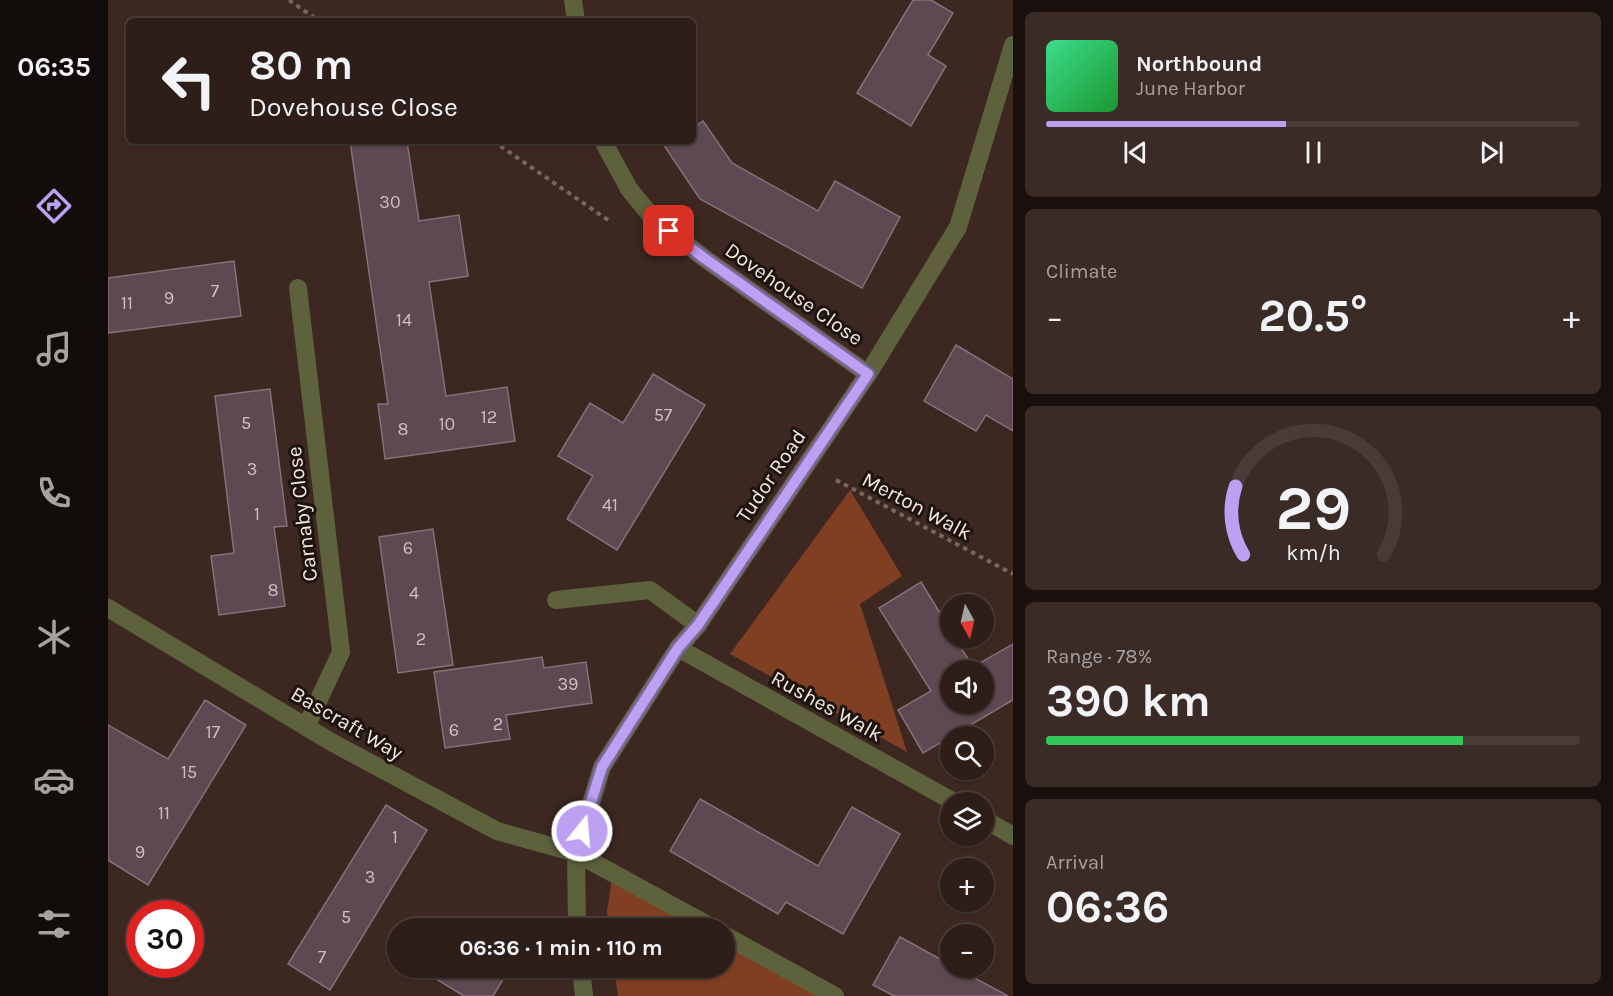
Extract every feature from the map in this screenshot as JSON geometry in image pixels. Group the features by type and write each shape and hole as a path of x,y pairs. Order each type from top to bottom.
{"street":[{"path":"573,0 576,18"},
{"name":"Tudor Road","path":"577,918 576,852 602,767 678,648 698,625 868,374 958,227 1013,45"},
{"name":"Dovehouse Close","path":"605,144 629,189 652,217 704,258 868,374"},
{"name":"Carnaby Close","path":"298,288 341,652 306,727"},
{"path":"556,600 650,590 698,625"},
{"name":"Bascraft Way","path":"108,608 306,727 497,831 576,852 695,918"},
{"name":"Rushes Walk","path":"678,648 940,794"},
{"path":"994,825 1013,836"},
{"path":"735,941 835,996"},
{"path":"582,978 584,996"}],"path":[{"path":"289,0 315,18"},
{"path":"497,144 611,222 652,217"},
{"name":"Merton Walk","path":"807,464 1013,574"}],"shaded area":[{"path":"850,490 902,576 860,604 907,752 730,654"},
{"path":"612,878 684,918 608,918"},
{"path":"735,947 823,996 618,996 615,978 735,978"}],"building":[{"path":"913,0 931,0 953,13 928,55 946,66 911,126 857,93"},
{"path":"703,121 732,163 818,211 835,181 900,217 862,288 700,199 665,147 669,144 696,144 696,126"},
{"path":"350,144 407,144 419,221 459,215 468,276 429,282 446,396 507,387 515,441 385,459 378,404 388,404"},
{"path":"234,261 241,316 108,333 108,278"},
{"path":"956,345 1013,379 1013,431 986,415 976,431 924,401"},
{"path":"653,374 705,405 617,550 567,519 593,476 558,456 590,403 623,423"},
{"path":"270,389 287,526 274,527 285,606 219,615 211,556 234,553 215,396"},
{"path":"433,529 453,665 398,673 379,537"},
{"path":"921,582 940,613 940,648 961,648 969,660 940,660 940,714 989,714 969,726 940,726 940,743 923,753 898,710 931,691 879,608"},
{"path":"1013,644 1013,700 994,711 994,660 985,660"},
{"path":"542,657 544,668 586,662 592,703 506,715 510,739 445,748 434,672"},
{"path":"205,700 246,725 148,885 108,860 108,725 168,759"},
{"path":"700,799 818,866 852,807 900,834 843,934 786,902 778,914 670,851"},
{"path":"386,805 427,830 330,990 288,964"},
{"path":"900,937 940,959 940,978 975,978 1008,996 894,996 873,985"},
{"path":"435,978 504,978 493,996 464,996"}],"route":[{"path":"582,831 602,767 678,648 698,625 868,374 669,231"}]}
